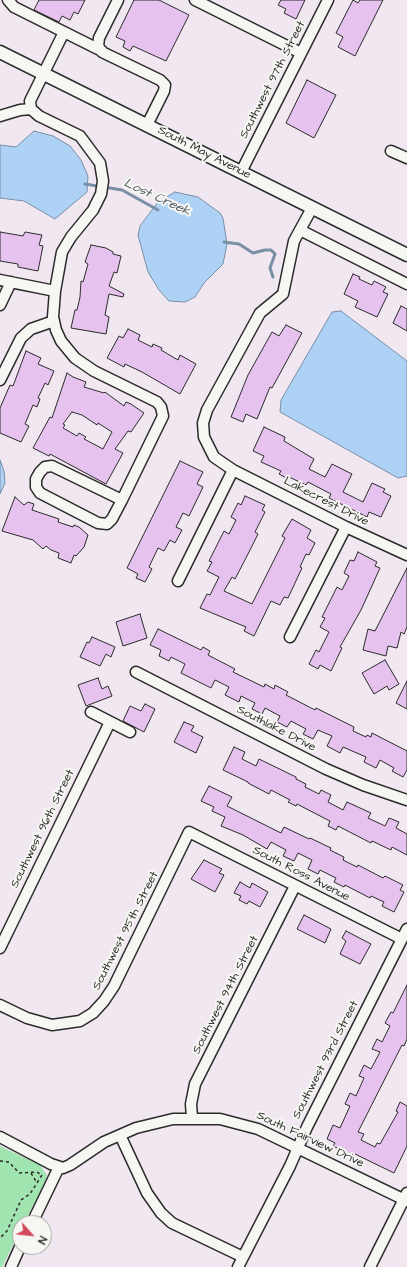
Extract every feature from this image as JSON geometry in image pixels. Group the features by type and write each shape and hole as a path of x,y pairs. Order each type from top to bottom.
{"main road":[{"name":"South May Avenue","path":"0,52 407,255"}],"street":[{"path":"8,0 14,7 160,80 165,85 164,91 147,125"},
{"path":"102,52 98,46 99,38 118,0"},
{"path":"195,0 301,53"},
{"name":"Southwest 97th Street","path":"241,172 328,0"},
{"path":"64,32 30,101 31,109 39,116 80,136 100,163 103,181 101,194 93,210 71,237 62,252 55,291 54,321 61,342 75,358 94,371 157,402 162,407 163,416 122,500 112,519 107,524 98,523 40,493 36,487 36,479 46,467 52,466 122,500"},
{"path":"0,116 20,110 31,109"},
{"path":"391,151 407,158"},
{"path":"178,581 234,470 214,457 206,445 203,432 205,414 260,314 283,294 294,241 312,208"},
{"path":"300,230 407,284"},
{"path":"0,280 55,291"},
{"path":"0,305 11,282"},
{"path":"0,380 21,338 31,329 54,321"},
{"name":"Lakecrest Drive","path":"234,470 346,527 407,555"},
{"path":"290,637 346,527"},
{"name":"Southlake Drive","path":"136,672 326,769 363,785 407,800"},
{"path":"91,712 130,732"},
{"name":"Southwest 96th Street","path":"0,948 110,722"},
{"name":"South Ross Avenue","path":"189,832 402,939"},
{"name":"Southwest 95th Street","path":"0,1005 27,1018 52,1025 76,1022 93,1013 104,1001 114,986 181,854 189,832"},
{"name":"Southwest 94th Street","path":"192,1118 192,1104 195,1084 295,886"},
{"name":"Southwest 93rd Street","path":"238,1267 407,929"},
{"name":"South Fairview Drive","path":"59,1167 67,1167 92,1149 136,1128 160,1121 192,1118 220,1119 243,1124 406,1198"},
{"path":"120,1135 147,1193 161,1213 172,1223 243,1258"},
{"path":"0,1137 59,1167 36,1215"},
{"path":"370,1267 406,1198"},
{"path":"11,1267 16,1255"}],"path":[{"path":"0,1161 9,1162 19,1173 37,1172 42,1175 30,1194 21,1200 7,1231 0,1238"},
{"path":"31,1173 37,1183"}],"green space":[{"path":"0,1146 40,1165 47,1175 45,1183 28,1215 12,1215 12,1247 2,1267 0,1267"}],"water":[{"path":"34,131 53,136 70,146 81,160 88,176 87,192 55,219 24,201 0,198 0,145 16,147"},
{"path":"175,192 198,197 220,213 223,218 227,244 223,264 204,283 195,297 185,302 169,301 159,290 148,272 138,235 140,226 158,202"},
{"path":"341,311 407,361 407,476 398,478 280,412 281,400 332,312"},
{"path":"0,460 4,471 5,483 0,494"}],"building":[{"path":"39,0 85,0 78,14 74,12 70,20 62,16 59,22 34,10"},
{"path":"134,0 159,0 189,15 166,61 133,46 130,51 123,47 125,41 116,37"},
{"path":"281,0 305,0 296,19 284,13 286,9 278,5"},
{"path":"353,0 358,3 360,0 383,0 355,56 338,47 343,37 336,33"},
{"path":"307,80 336,95 314,138 286,123"},
{"path":"0,232 23,236 25,232 42,235 39,245 43,246 38,271 18,267 18,264 0,261"},
{"path":"91,245 106,248 113,252 113,254 121,256 117,273 114,272 109,286 124,294 123,297 109,294 105,315 109,317 106,334 71,328 80,297 81,281 83,282 88,264 85,262"},
{"path":"353,274 360,277 359,279 372,285 374,281 386,287 383,292 388,294 377,317 355,307 358,301 344,294"},
{"path":"401,306 407,309 407,331 393,323"},
{"path":"286,325 302,333 272,388 270,387 257,419 246,414 243,422 231,417 248,375 272,332 279,336"},
{"path":"128,329 140,335 138,340 152,347 153,344 162,348 161,350 178,360 180,355 196,364 180,394 142,372 125,364 124,367 107,358 119,336 123,338"},
{"path":"26,351 41,358 38,364 54,371 48,385 45,383 38,398 40,399 37,407 33,405 25,424 29,426 21,442 0,433 0,408 10,385 13,386"},
{"path":"67,373 86,382 84,387 104,393 105,392 124,406 126,402 144,413 131,432 128,431 115,449 123,453 106,484 50,454 49,456 33,448 50,417 52,418","holes":["72,412 82,415 97,425 98,423 112,432 103,449 84,439 86,437 79,433 77,436 63,428 65,425 63,424"]},
{"path":"264,427 285,437 284,441 314,459 309,469 325,477 332,464 352,474 343,492 363,502 372,483 385,489 383,492 391,496 381,517 369,512 367,517 329,498 331,494 308,482 306,485 289,477 288,479 279,474 281,471 261,462 264,456 253,451"},
{"path":"180,461 203,472 197,484 203,487 189,516 183,513 176,527 182,530 175,543 170,540 164,551 158,548 149,567 152,569 145,582 136,578 138,574 127,568"},
{"path":"245,496 265,505 262,510 265,512 255,532 258,534 248,554 235,579 232,577 224,591 252,604 285,538 282,536 292,519 311,530 307,538 315,543 309,555 306,554 300,567 302,568 288,598 284,597 280,605 271,601 254,636 244,631 246,627 200,608 207,594 210,595 219,577 207,571 212,562 209,561 224,531 229,534 236,520 231,517 238,503 241,505"},
{"path":"15,497 24,505 28,502 34,504 32,510 59,519 58,522 73,527 74,525 79,527 88,535 84,547 76,556 74,555 71,563 58,558 59,553 46,546 43,549 33,540 2,531"},
{"path":"358,552 377,562 375,566 380,568 361,610 340,647 342,648 331,671 320,665 318,669 309,664 316,650 319,652 329,632 320,627 325,618 322,617 337,587 342,590 349,576 344,573 350,560 354,561"},
{"path":"407,568 407,627 404,634 401,632 397,648 388,646 386,656 363,650 368,629 375,631"},
{"path":"140,614 147,638 123,646 116,622"},
{"path":"158,629 201,650 203,647 210,651 208,655 235,669 233,672 264,687 265,684 274,689 275,685 288,692 286,695 315,710 316,708 354,727 353,731 366,737 367,735 371,737 372,733 407,751 407,770 403,777 392,771 394,768 380,760 376,768 364,762 366,757 343,747 340,753 327,746 332,736 318,730 313,739 303,734 306,729 291,721 287,727 277,722 280,716 265,708 262,714 252,709 255,703 241,696 239,702 225,695 229,687 215,680 211,688 181,673 185,664 171,657 169,661 159,656 161,650 150,645"},
{"path":"92,637 115,647 111,657 106,654 100,666 80,657 87,642 89,643"},
{"path":"385,660 399,684 389,690 387,686 374,694 362,673"},
{"path":"98,678 102,689 108,686 112,696 86,706 78,685"},
{"path":"407,681 407,709 396,703"},
{"path":"145,704 155,709 144,732 123,721 130,706 141,711"},
{"path":"184,722 194,726 191,731 203,737 196,753 174,742"},
{"path":"234,747 245,752 242,759 256,766 259,759 296,777 296,779 306,784 305,787 319,794 321,790 331,795 328,802 343,810 347,802 371,813 368,818 385,826 389,818 399,822 396,828 407,834 407,855 392,847 391,850 372,841 371,843 338,826 336,830 328,826 330,821 297,804 296,806 288,802 290,800 271,790 269,794 223,770"},
{"path":"209,786 232,797 227,806 281,833 284,827 309,839 310,838 331,848 330,850 344,857 343,860 357,867 358,865 383,878 385,876 403,885 400,890 404,892 394,912 382,906 384,902 371,896 370,898 345,885 344,887 334,882 336,878 320,870 318,874 308,869 312,860 298,853 294,861 283,856 286,850 271,842 267,849 243,835 221,826 225,817 212,811 214,807 201,801"},
{"path":"204,860 222,869 219,873 224,875 215,892 191,879"},
{"path":"240,882 250,888 252,883 268,892 260,907 249,901 247,904 239,900 241,896 234,893"},
{"path":"304,915 331,929 325,943 297,929"},
{"path":"346,931 371,944 360,964 340,954 346,941 342,938"},
{"path":"407,985 407,1039 404,1046 402,1045 358,1132 364,1134 361,1140 375,1147 377,1143 380,1144 398,1112 396,1111 400,1102 407,1106 407,1146 394,1173 355,1154 353,1156 333,1146 335,1143 327,1139 333,1125 340,1128 350,1106 345,1104 350,1093 356,1096 364,1078 359,1076 364,1065 371,1069 380,1052 372,1049 377,1039 382,1042 390,1026 385,1023 391,1012 393,1013"}],"waterway":[{"name":"Lost Creek","path":"85,184 122,190 158,210"},
{"name":"Lost Creek","path":"224,242 239,244 253,253 271,250 275,254 270,268 273,277"}]}
